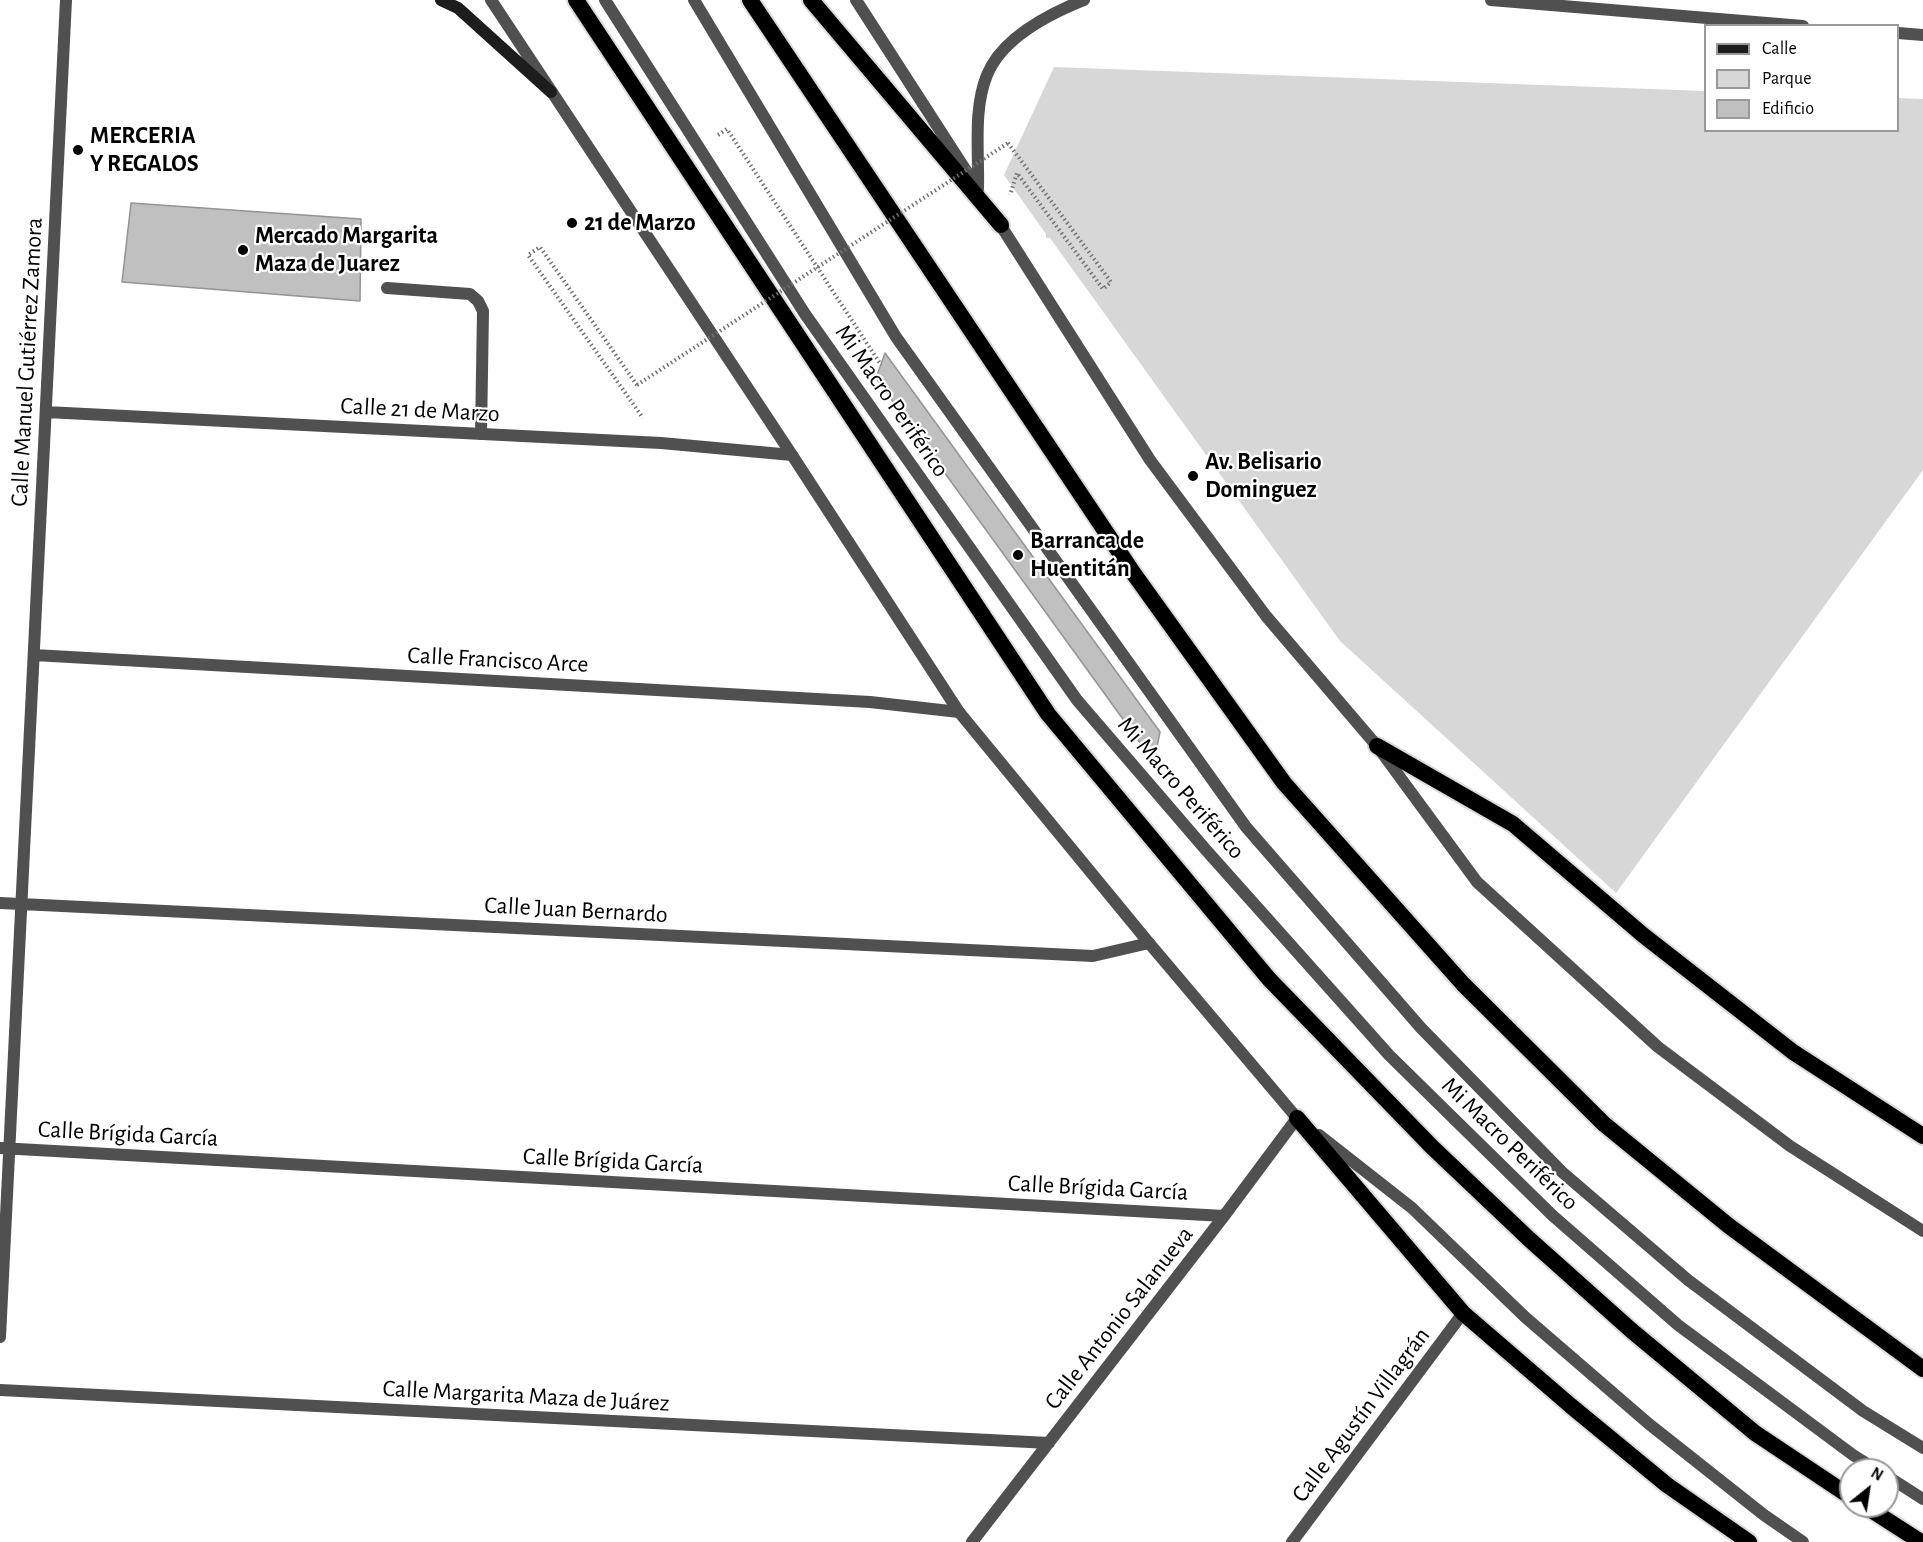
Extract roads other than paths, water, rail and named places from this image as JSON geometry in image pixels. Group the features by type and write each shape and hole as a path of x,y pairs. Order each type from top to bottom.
{"highway":[{"path":"574,0 1048,714 1269,979 1432,1147 1529,1239 1632,1331 1755,1433 1839,1489"},
{"path":"750,0 1134,574 1284,783 1463,984 1604,1124 1729,1226 1923,1369"},
{"path":"811,0 1000,225"},
{"path":"1377,746 1513,824 1643,936 1793,1052 1923,1136"},
{"path":"1297,1118 1463,1313 1667,1485 1749,1542"},
{"path":"1884,1518 1921,1542"}],"main road":[{"path":"441,0 458,8 551,92"}],"street":[{"name":"Calle Manuel Gutiérrez Zamora","path":"0,1337 5,1149 22,904 66,0"},
{"path":"491,0 959,712 1297,1118 1412,1208 1525,1317 1649,1424 1764,1515 1803,1542"},
{"name":"Mi Macro Periférico","path":"605,0 805,314 1077,700 1198,841 1389,1055 1551,1215 1678,1325 1859,1458"},
{"name":"Mi Macro Periférico","path":"694,0 896,337 1246,827 1421,1028 1562,1172 1688,1280 1863,1411 1923,1448"},
{"path":"856,0 1150,460 1266,616 1377,746 1478,882 1658,1047 1790,1146 1923,1231"},
{"path":"978,190 981,96 988,73 1001,54 1022,32 1084,0"},
{"path":"1491,0 1779,24"},
{"path":"1899,33 1923,35"},
{"path":"387,288 470,294 478,300 483,310 481,434"},
{"name":"Calle 21 de Marzo","path":"46,412 661,443 792,455"},
{"name":"Calle Francisco Arce","path":"34,655 870,702 959,712"},
{"name":"Calle Juan Bernardo","path":"0,903 1093,956 1149,943"},
{"name":"Calle Antonio Salanueva","path":"972,1542 1297,1118"},
{"name":"Calle Brígida García","path":"5,1149 1224,1216"},
{"name":"Calle Agustín Villagrán","path":"1292,1542 1463,1313"},
{"name":"Calle Margarita Maza de Juárez","path":"0,1390 1049,1443"},
{"path":"1899,1484 1923,1499"}],"place":[{"name":"MERCERIA Y REGALOS","path":"78,150"},
{"name":"21 de Marzo","path":"572,223"},
{"name":"Mercado Margarita Maza de Juarez","path":"243,250"},
{"name":"Av. Belisario Dominguez","path":"1193,476"},
{"name":"Barranca de Huentitán","path":"1018,555"}]}
